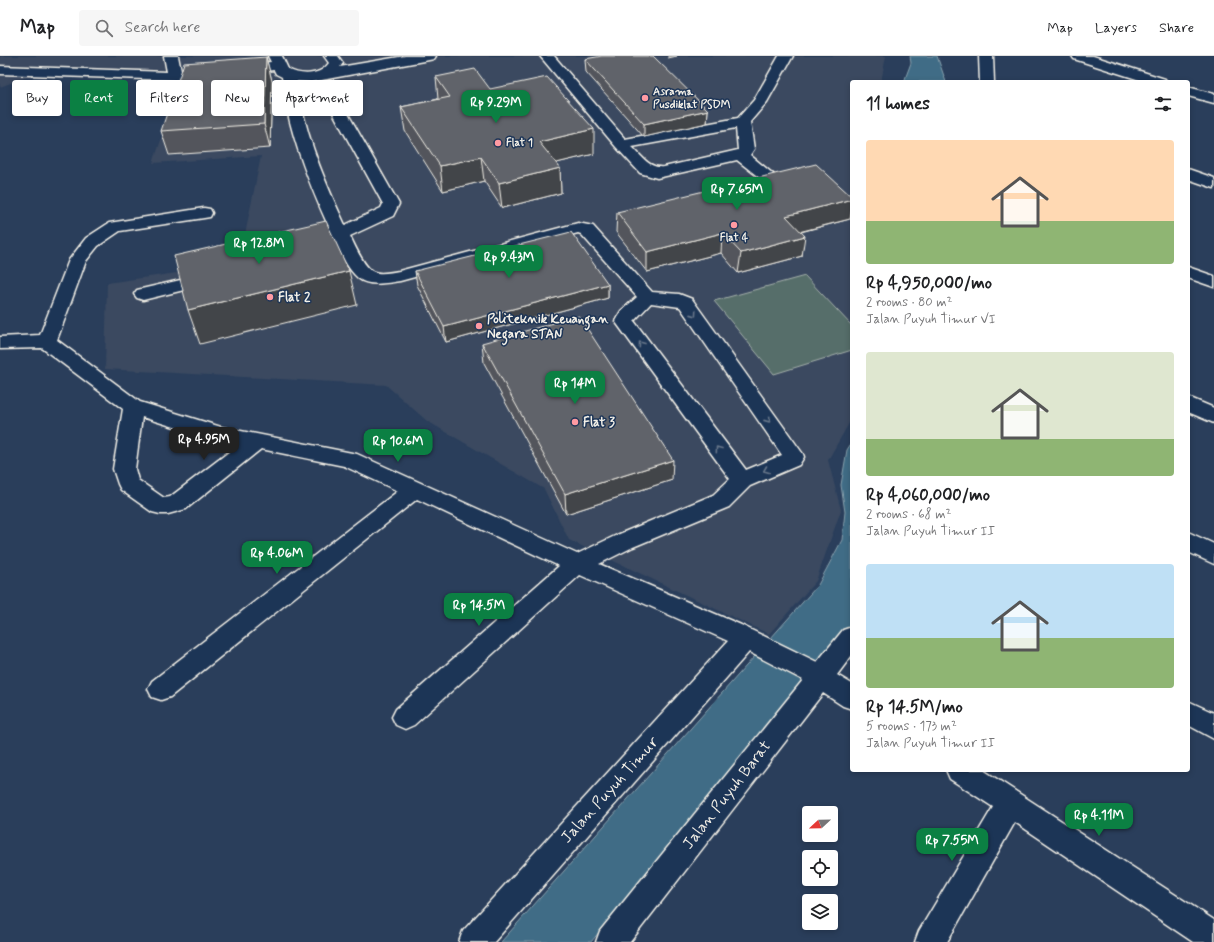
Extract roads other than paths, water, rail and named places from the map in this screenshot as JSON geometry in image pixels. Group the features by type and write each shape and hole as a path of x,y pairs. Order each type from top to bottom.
{"street":[{"path":"171,56 175,76"},
{"path":"281,66 285,59 292,56"},
{"path":"325,74 333,69 336,63 336,56"},
{"path":"0,70 175,76 281,66 300,78 429,56"},
{"path":"547,56 621,144 646,170 657,173 740,155 744,153 746,149 743,122"},
{"path":"621,144 743,122 760,102 786,56"},
{"path":"986,56 987,80"},
{"path":"1080,56 1154,80"},
{"path":"281,66 286,80"},
{"path":"1190,92 1214,99"},
{"path":"296,116 302,141 339,243 364,274 373,278 400,276 582,228 587,230 647,297 679,300 686,303 793,457 791,460 742,480 721,501 626,541 577,564 405,717"},
{"path":"339,243 387,212 390,208 390,204 342,116"},
{"path":"740,155 776,183"},
{"path":"1190,175 1214,183"},
{"path":"48,342 78,260 92,242 115,227 204,214"},
{"path":"1190,273 1214,282"},
{"path":"143,294 226,275"},
{"path":"647,297 628,315 624,321 742,480"},
{"path":"0,343 30,341 48,342 133,408 220,434 349,459 750,642 817,675 850,697"},
{"path":"1190,405 1214,416"},
{"path":"133,408 124,469 129,484 160,506 168,506 178,503 257,441"},
{"path":"161,689 415,490"},
{"path":"1190,542 1214,555"},
{"name":"Jalan Puyuh Barat","path":"611,942 817,675 850,639"},
{"name":"Jalan Puyuh Timur","path":"474,942 750,642"},
{"path":"1190,713 1214,727"},
{"path":"963,772 1214,938"},
{"path":"930,942 1011,803"}],"place":[{"name":"Asrama Pusdiklat PSDM","path":"645,98"},
{"name":"Flat 1","path":"498,143"},
{"name":"Flat 4","path":"734,225"},
{"name":"Flat 2","path":"270,297"},
{"name":"Politeknik Keuangan Negara STAN","path":"479,326"},
{"name":"Flat 3","path":"575,422"}]}
